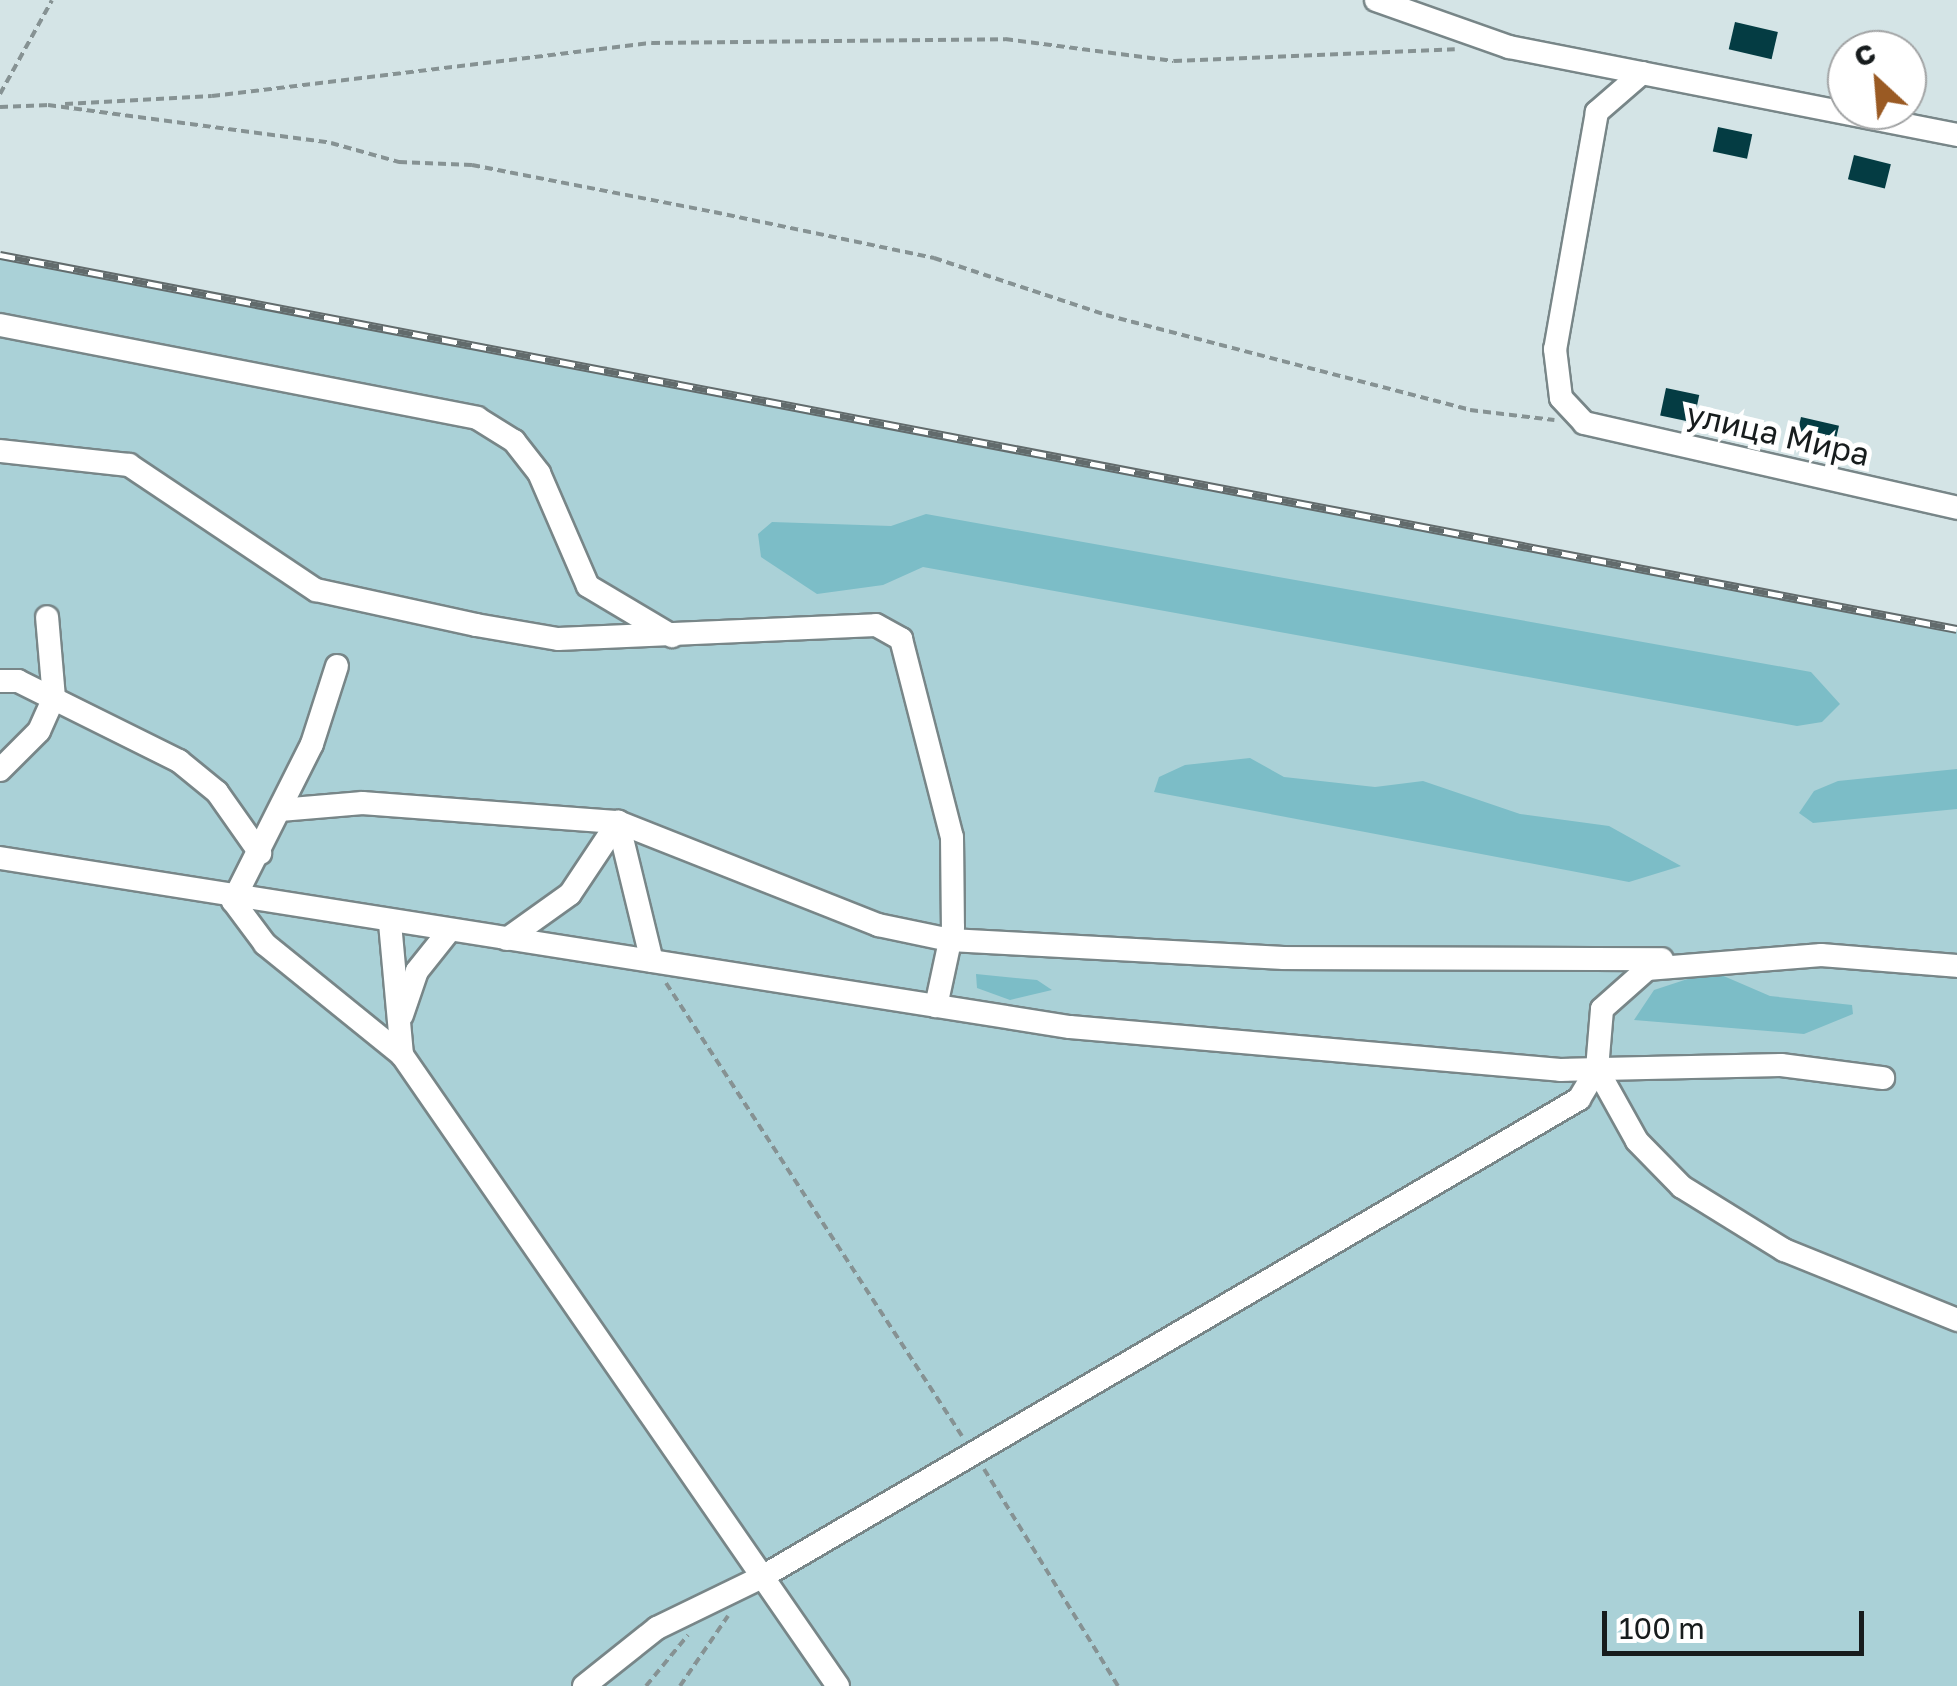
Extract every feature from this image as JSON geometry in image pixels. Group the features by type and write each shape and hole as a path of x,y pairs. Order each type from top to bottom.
{"street":[{"path":"1376,0 1509,47 1957,135"},
{"path":"1584,423 1561,398 1556,349 1572,224 1597,112 1642,73"},
{"path":"0,325 477,418 514,440 539,473 588,586 672,636"},
{"name":"улица Мира","path":"1584,423 1957,508"},
{"path":"0,451 130,464 316,590 558,639 876,624 900,639 952,837 950,940 936,1006"},
{"path":"0,770 39,731 54,698 47,617"},
{"path":"234,901 280,810 337,666"},
{"path":"0,681 54,698 178,761 217,792 260,853"},
{"path":"280,810 363,803 618,822 878,925 950,940 1284,958 1681,959 1821,955 1957,966"},
{"path":"508,939 570,894 618,822"},
{"path":"618,822 652,962"},
{"path":"0,858 234,901 508,939 1070,1027 1596,1069 1781,1065 1883,1078"},
{"path":"234,901 264,944 402,1055 838,1686"},
{"path":"390,922 402,1055"},
{"path":"399,1024 417,972 449,931"},
{"path":"584,1686 657,1628 762,1577 1579,1099 1596,1069 1602,1009 1622,984 1681,959"},
{"path":"1596,1069 1637,1142 1682,1187 1784,1250 1957,1320"}],"path":[{"path":"0,94 52,0"},
{"path":"0,108 212,96 652,43 1005,38 1174,61 1470,48"},
{"path":"48,105 331,143 399,162 472,166 751,220 934,258 1106,315 1470,410 1584,423"},
{"path":"652,962 973,1452 1118,1686"},
{"path":"680,1686 736,1607"},
{"path":"646,1686 696,1626"}],"shaded area":[{"path":"0,255 1957,629 1957,1686 0,1686"},
{"path":"926,514 1811,672 1840,704 1822,722 1797,726 923,567 883,585 817,594 761,557 758,534 772,522 891,526"},
{"path":"1250,758 1284,777 1375,787 1423,781 1520,814 1609,826 1681,866 1629,882 1154,792 1159,777 1185,765"},
{"path":"1957,769 1957,809 1813,823 1799,813 1814,791 1838,781"},
{"path":"1712,971 1770,996 1852,1005 1853,1014 1804,1034 1634,1020 1654,990"},
{"path":"976,974 1037,980 1052,990 1010,1000 977,988"}],"building":[{"path":"1735,22 1778,32 1772,59 1729,49"},
{"path":"1718,127 1752,134 1747,159 1713,151"},
{"path":"1854,155 1891,164 1885,188 1848,179"},
{"path":"1666,388 1699,395 1693,422 1660,415"},
{"path":"1801,417 1839,426 1833,451 1795,442"}],"railway":[{"path":"0,255 1957,629"}]}
